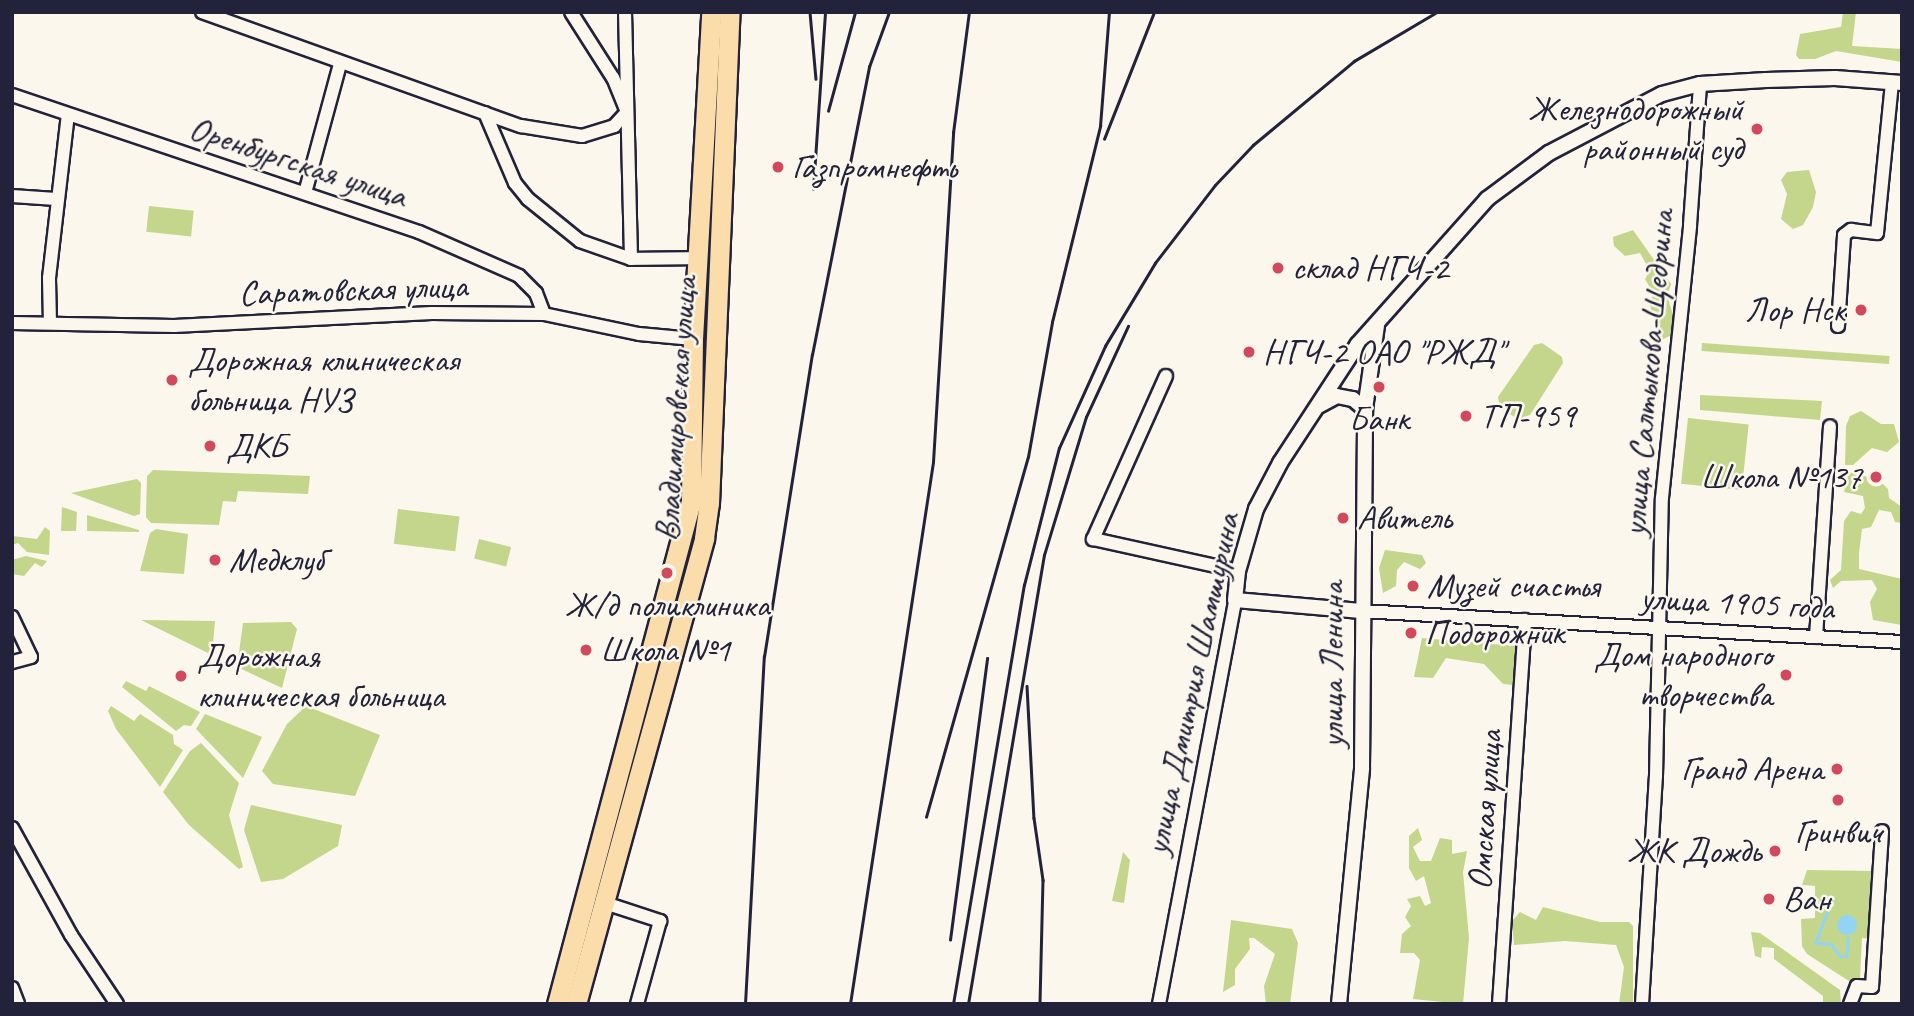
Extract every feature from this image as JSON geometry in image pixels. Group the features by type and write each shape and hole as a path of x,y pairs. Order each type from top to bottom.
{"main road":[{"name":"Владимировская улица","path":"557,1004 684,535 691,481 693,339 711,12"},
{"name":"Владимировская улица","path":"576,1004 704,538 709,503 730,12"}],"street":[{"path":"202,12 340,64 548,134 582,136 614,126 627,112"},
{"path":"571,12 613,78 627,112"},
{"path":"625,12 631,258"},
{"path":"305,194 340,64"},
{"name":"улица Дмитрия Шамшурина","path":"1159,1004 1235,600 1238,571 1256,509 1358,344 1377,326 1413,278 1503,184 1608,120 1662,94 1699,84 1835,78 1897,83"},
{"path":"1838,326 1844,235 1851,230 1877,233 1897,83"},
{"name":"улица Салтыкова-Щедрина","path":"1642,1004 1656,776 1657,628 1662,498 1690,225 1699,84"},
{"name":"Оренбургская улица","path":"12,95 419,232 519,276 536,293 544,314"},
{"path":"485,113 515,183 528,200 580,241 631,258 699,258"},
{"path":"50,323 56,199 68,116"},
{"path":"12,196 56,199"},
{"name":"Саратовская улица","path":"12,323 174,326 432,313 544,314 639,334 693,339"},
{"name":"улица Ленина","path":"1339,1004 1362,768 1361,611 1366,410 1377,326"},
{"path":"1166,376 1093,539 1238,571"},
{"path":"1319,406 1337,396 1353,399 1366,410"},
{"path":"1816,637 1830,426"},
{"name":"улица 1905 года","path":"1235,600 1361,611 1902,642"},
{"path":"12,617 31,657 12,662"},
{"name":"Омская улица","path":"1499,1004 1525,620"},
{"path":"12,828 71,935 117,1004"},
{"path":"1850,1004 1857,986 1872,987 1882,831"},
{"path":"611,905 660,921 637,1004"},
{"path":"12,988 18,1004"}],"green space":[{"path":"1843,12 1856,12 1852,46 1902,49 1902,62 1836,51 1815,59 1799,59 1796,55 1800,34 1841,27"},
{"path":"1809,170 1816,192 1813,207 1803,225 1793,229 1781,219 1787,194 1781,180 1787,172"},
{"path":"149,206 194,211 191,237 146,232"},
{"path":"1633,230 1671,284 1667,296 1677,327 1674,334 1659,341 1650,305 1653,293 1645,279 1650,271 1640,253 1625,256 1614,246 1613,237"},
{"path":"1542,343 1562,357 1563,363 1530,415 1518,419 1500,408 1498,397 1534,345"},
{"path":"1702,343 1890,356 1889,364 1701,351"},
{"path":"1700,395 1822,401 1820,420 1700,410"},
{"path":"1861,411 1881,424 1894,424 1899,442 1887,452 1872,448 1853,465 1845,465 1846,426 1850,416"},
{"path":"1688,418 1749,424 1742,490 1681,484"},
{"path":"153,470 310,476 308,494 238,491 236,502 223,501 219,525 151,523 146,517 147,476"},
{"path":"1849,472 1879,480 1888,489 1889,498 1902,507 1902,523 1895,522 1891,512 1879,510 1871,527 1862,529 1859,569 1902,579 1902,625 1873,620 1870,602 1877,589 1872,580 1841,581 1833,588 1830,580 1841,570 1844,521 1851,511 1861,514 1865,508 1863,496 1844,492"},
{"path":"137,479 141,483 140,514 134,516 71,493"},
{"path":"62,507 77,512 76,531 61,531"},
{"path":"398,509 460,517 455,551 394,544"},
{"path":"87,515 139,530 139,532 87,531"},
{"path":"45,527 50,531 49,555 27,552 18,543 12,545 12,536 37,539"},
{"path":"156,529 188,534 184,574 140,571 150,533"},
{"path":"479,539 511,547 506,566 474,558"},
{"path":"1385,550 1422,555 1426,563 1420,569 1404,562 1397,570 1396,586 1383,593 1379,568"},
{"path":"26,556 47,561 42,567 35,563 24,576 12,574 12,560"},
{"path":"141,620 215,621 212,655"},
{"path":"291,622 297,629 282,688 237,667 243,623"},
{"path":"1422,638 1516,646 1513,685 1503,684 1484,664 1446,658 1433,678 1414,677"},
{"path":"126,681 146,691 149,686 200,712 191,726 184,725 176,731 122,687"},
{"path":"111,706 134,721 140,714 173,735 174,744 183,750 160,787 116,729 108,711"},
{"path":"306,706 380,735 355,796 273,784 262,771 287,724"},
{"path":"205,714 262,737 243,778 196,729"},
{"path":"201,743 239,783 229,815 243,867 239,869 189,825 163,792 190,751"},
{"path":"251,805 342,825 338,846 283,879 261,882 244,830"},
{"path":"1418,828 1422,840 1413,847 1420,861 1431,861 1440,838 1452,840 1452,854 1467,851 1463,872 1469,938 1463,1004 1413,999 1420,960 1414,953 1400,953 1402,934 1411,926 1405,917 1411,906 1407,899 1420,896 1425,906 1431,903 1424,876 1416,881 1409,868 1409,836"},
{"path":"1123,852 1130,860 1124,903 1112,901"},
{"path":"1807,870 1876,871 1874,939 1862,938 1860,979 1852,983 1807,954 1802,946 1801,919 1815,918 1815,886 1802,885"},
{"path":"1543,907 1600,922 1629,922 1633,926 1633,1004 1619,1004 1624,967 1616,945 1565,941 1514,945 1512,921 1520,912 1536,920"},
{"path":"1231,920 1292,929 1298,943 1290,1004 1266,1004 1264,986 1275,954 1254,938 1249,938 1250,949 1235,969 1235,985 1223,992"},
{"path":"1751,932 1760,933 1840,990 1841,1004 1823,1004 1823,996 1774,959 1774,948 1762,947 1761,958 1755,956"}],"water":[{"path":"1847,915 1854,918 1857,925 1854,932 1847,935 1840,932 1837,925 1840,918"}],"waterway":[{"path":"1832,900 1816,943 1831,944 1841,957 1846,957 1848,938"}],"railway":[{"path":"810,12 816,79"},
{"path":"813,189 825,12"},
{"path":"828,111 855,12"},
{"path":"745,1004 764,657 812,355 869,67 889,12"},
{"path":"850,1004 933,462 953,133 969,12"},
{"path":"926,817 1028,457 1052,322 1100,126 1109,12"},
{"path":"1104,139 1154,12"},
{"path":"953,1004 1024,585 1059,448 1105,346 1155,263 1215,185 1253,145 1354,61 1437,12"},
{"path":"968,1004 1044,555 1086,417 1128,326"},
{"path":"950,940 987,658"},
{"path":"1027,686 1034,818 1043,880 1040,1004"}],"place":[{"name":"Железнодорожный районный суд","path":"1757,129"},
{"name":"Газпромнефть","path":"778,167"},
{"name":"склад НГЧ-2","path":"1278,268"},
{"name":"Лор Нск","path":"1861,310"},
{"name":"НГЧ-2 ОАО \"РЖД\"","path":"1249,352"},
{"name":"Дорожная клиническая больница НУЗ","path":"172,380"},
{"name":"Банк","path":"1379,387"},
{"name":"ТП-959","path":"1466,416"},
{"name":"ДКБ","path":"210,446"},
{"name":"Школа №137","path":"1876,477"},
{"name":"Авитель","path":"1343,518"},
{"name":"Медклуб","path":"215,560"},
{"name":"Ж/д поликлиника","path":"667,573"},
{"name":"Музей счастья","path":"1413,586"},
{"name":"Подорожник","path":"1411,633"},
{"name":"Школа №1","path":"586,650"},
{"name":"Дом народного творчества","path":"1786,675"},
{"name":"Дорожная клиническая больница","path":"181,676"},
{"name":"Гранд Арена","path":"1837,769"},
{"name":"Гринвич","path":"1838,800"},
{"name":"ЖК Дождь","path":"1775,851"},
{"name":"Ван","path":"1769,899"}]}
